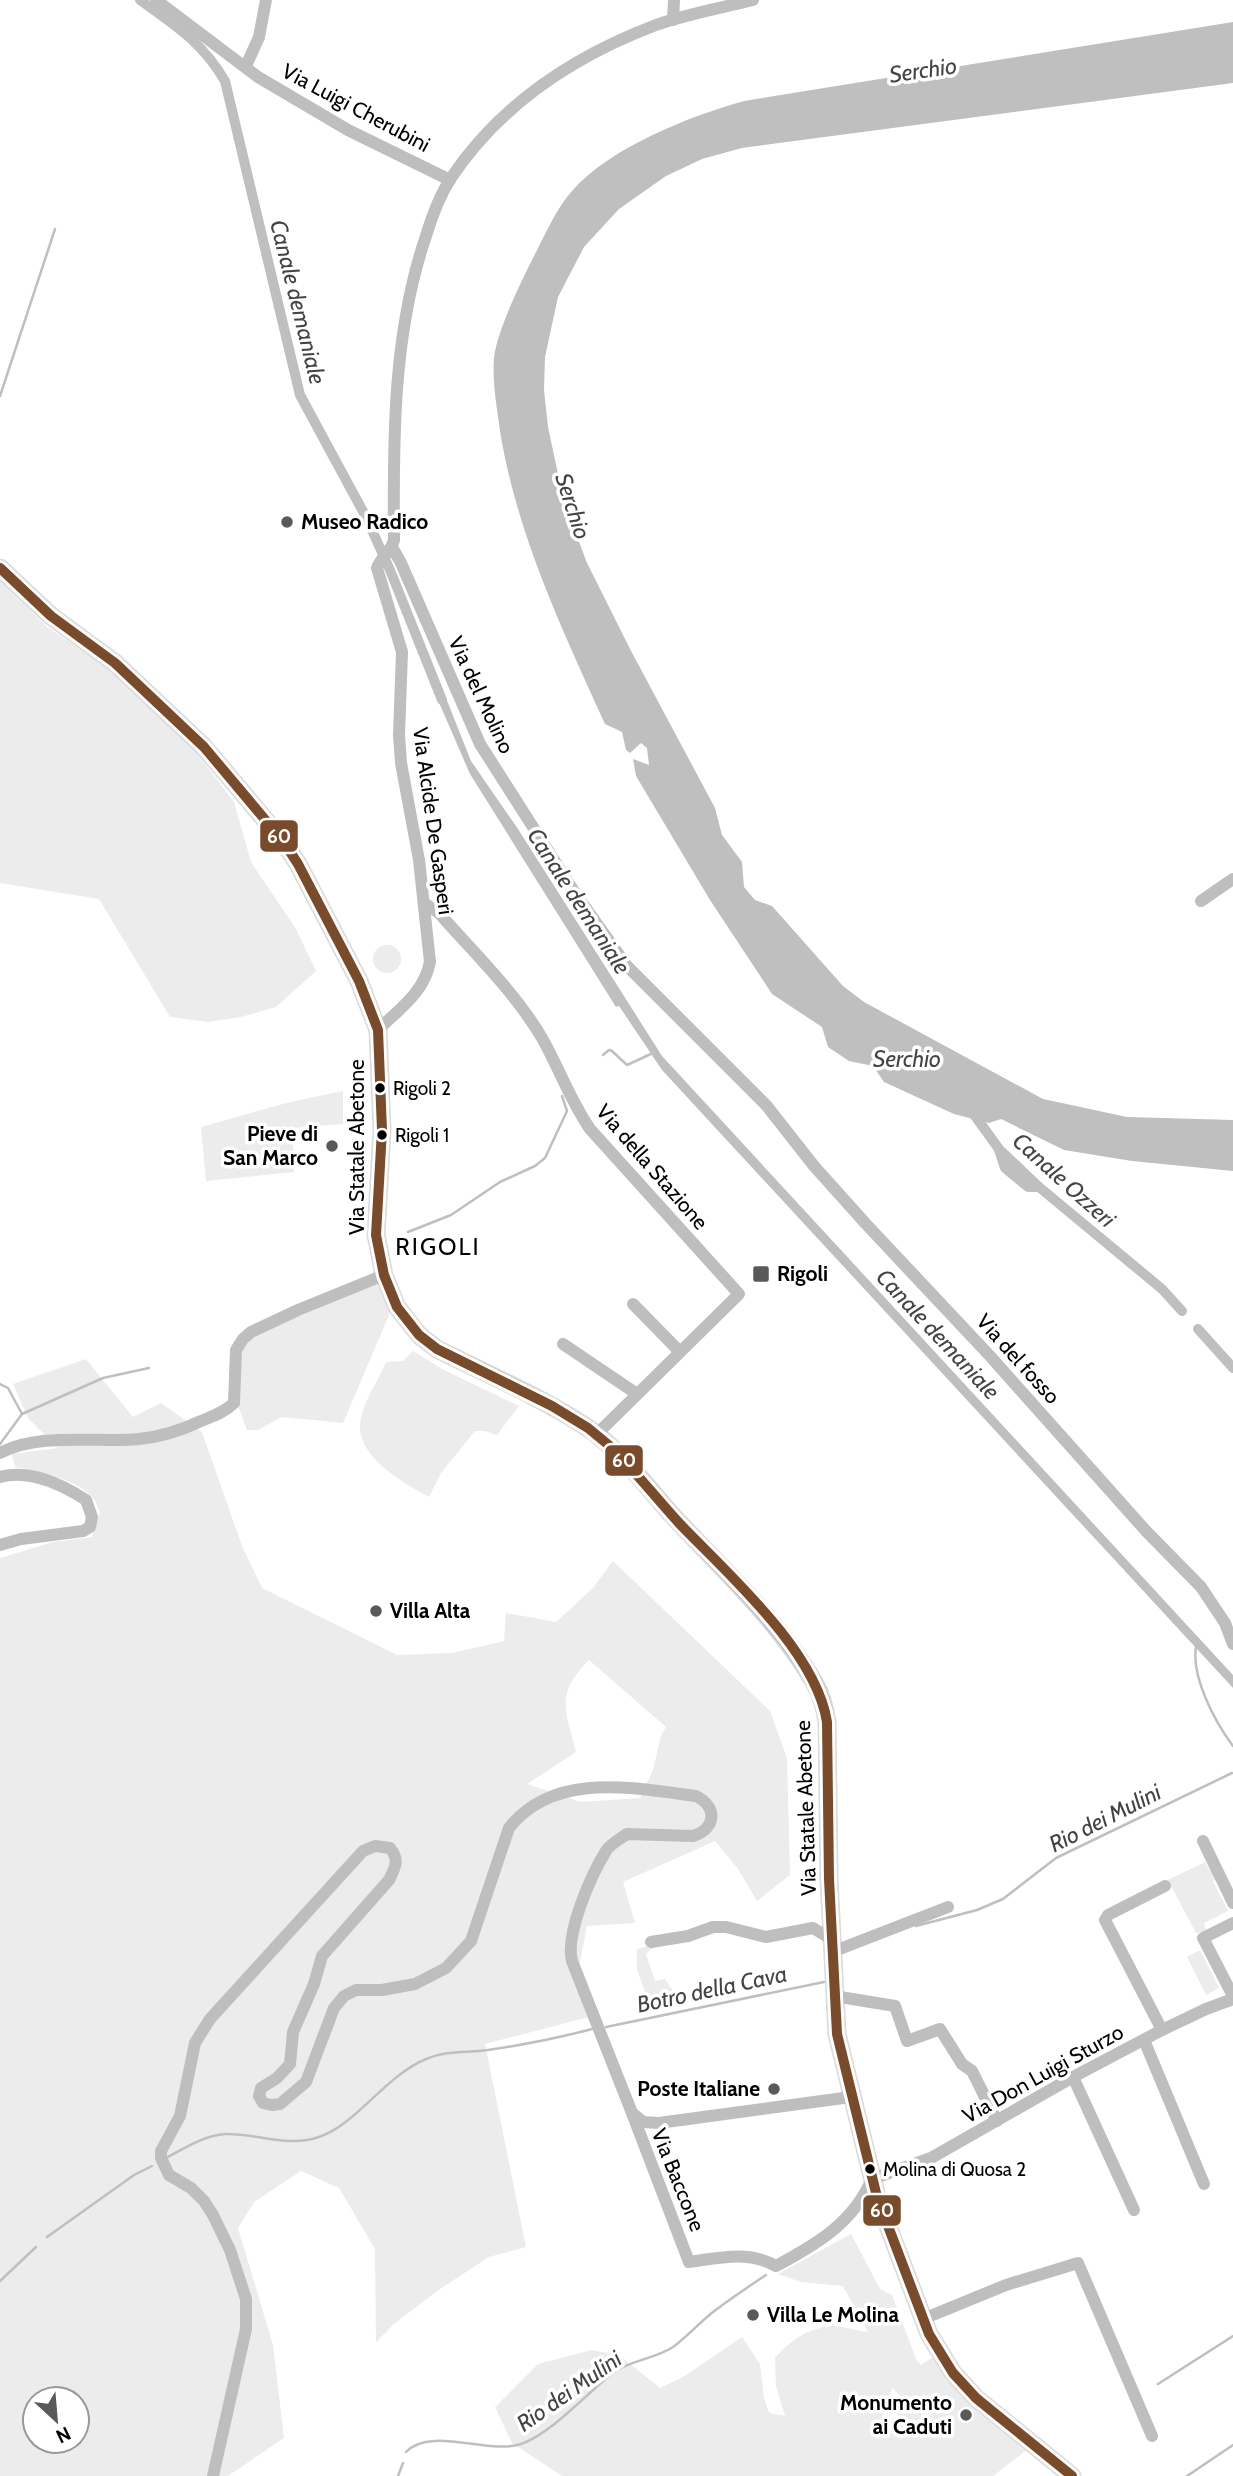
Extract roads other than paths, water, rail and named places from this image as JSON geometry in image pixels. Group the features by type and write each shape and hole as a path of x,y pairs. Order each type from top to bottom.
{"main road":[{"name":"Via Statale Abetone","path":"0,568 51,616 116,663 204,747 283,841 298,864 359,981 378,1030 382,1130 376,1235 384,1275 397,1307 425,1341 568,1416 596,1435 622,1459 759,1610 801,1662 818,1691 826,1713 828,1741 828,1846 837,2034 872,2179 923,2319 940,2355 963,2385 1072,2476"}],"street":[{"name":"Via Luigi Cherubini","path":"156,0 258,77 348,130 450,180"},
{"path":"246,66 259,37 266,0"},
{"path":"673,20 674,0"},
{"path":"391,550 398,388 405,317 414,271 432,218 450,180 481,138 519,102 565,69 605,48 673,20 753,0"},
{"name":"Via Alcide De Gasperi","path":"378,1030 411,999 426,977 430,962 419,860 400,754 402,652 377,568 379,562 391,550"},
{"name":"Via del Molino","path":"391,550 401,563 480,744 575,893 627,966 766,1105"},
{"path":"1201,901 1233,879"},
{"name":"Via della Stazione","path":"424,903 439,913 523,1011 542,1039 575,1108 590,1129 739,1294 596,1435"},
{"name":"Via del fosso","path":"766,1105 807,1158 857,1214 990,1356 1146,1531 1201,1587 1225,1623 1233,1644"},
{"path":"0,1453 27,1445 65,1440 140,1439 192,1426 228,1410 234,1403 236,1350 251,1332 384,1275"},
{"path":"633,1304 680,1352"},
{"path":"563,1344 637,1394"},
{"path":"0,1477 14,1474 38,1477 86,1500 92,1517 90,1527 83,1531 32,1537 0,1545"},
{"name":"Via Baccone","path":"213,2476 246,2329 246,2299 230,2250 213,2215 191,2188 169,2175 163,2165 161,2151 180,2116 195,2043 209,2020 363,1851 375,1846 390,1848 396,1855 396,1866 388,1880 322,1956 314,1984 293,2032 290,2064 277,2078 261,2088 259,2096 263,2103 281,2104 306,2082 334,2008 344,1996 356,1990 382,1990 415,1984 446,1968 471,1941 509,1829 529,1808 575,1789 597,1786 696,1796 704,1800 711,1814 709,1827 702,1833 693,1836 627,1834 607,1849 577,1918 571,1945 572,1961 689,2262 737,2255 758,2257 776,2266 832,2233 864,2197 872,2179"},
{"path":"1203,1841 1233,1903"},
{"path":"1162,2030 1105,1920 1108,1915 1165,1886"},
{"path":"652,1942 688,1936 713,1927 726,1927 766,1937 813,1928 832,1946 948,1908"},
{"path":"1233,1923 1203,1938 1233,1997"},
{"path":"834,1996 895,2006 907,2041 940,2029 962,2064 972,2071 997,2121"},
{"name":"Via Don Luigi Sturzo","path":"872,2179 930,2158 1073,2077 1162,2030 1233,1997"},
{"path":"1144,2040 1204,2184"},
{"path":"1073,2077 1134,2210"},
{"path":"632,2113 643,2122 659,2123 851,2097"},
{"path":"923,2319 1006,2285 1078,2263 1152,2436"}],"water":[{"name":"Serchio","path":"1233,22 1233,83 742,148 702,159 666,176 619,209 584,247 558,297 545,357 544,390 548,427 564,502 587,563 715,808 722,835 742,862 744,887 755,900 772,906 843,986 864,1002 1043,1099 1127,1117 1233,1120 1233,1171 1132,1161 1064,1150 1001,1119 989,1123 954,1114 884,1082 873,1066 849,1061 828,1047 822,1027 772,994 710,900 636,776 633,759 649,765 647,748 641,743 630,753 626,750 622,732 605,724 573,653 529,544 508,470 495,395 494,358 511,305 561,205 588,175 607,161 676,125 744,101"},
{"path":"442,688 471,761 518,829 662,1056 1233,1675 1233,1688 662,1070 619,1006 616,1007 470,774 434,691"}],"waterway":[{"name":"Canale demaniale","path":"140,0 197,45 225,81 300,395 366,517 442,700"},
{"path":"0,396 55,229"},
{"path":"603,1055 609,1050 612,1051 627,1065 653,1053"},
{"path":"408,1232 451,1215 500,1182 535,1166 545,1158 567,1111 562,1096"},
{"name":"Canale Ozzeri","path":"970,1109 999,1149 1039,1187 1162,1289 1182,1311"},
{"path":"999,1150 1005,1168 1028,1187 1039,1187"},
{"name":"Canale Ozzeri","path":"1198,1329 1233,1368"},
{"path":"0,1444 22,1414 103,1378 149,1368"},
{"path":"0,1384 8,1388 22,1414"},
{"name":"Rio dei Mulini","path":"1196,1647 1197,1672 1206,1699 1233,1746"},
{"name":"Rio dei Mulini","path":"916,1926 977,1910 1003,1899 1056,1858 1232,1773"},
{"name":"Botro della Cava","path":"606,2027 824,1982"},
{"name":"Botro della Cava","path":"166,2158 194,2143 217,2135 237,2134 284,2141 319,2137 346,2122 397,2077 426,2059 449,2053 527,2044 592,2029"},
{"name":"Botro della Cava","path":"47,2237 134,2175 152,2166"},
{"name":"Botro della Cava","path":"0,2281 36,2247"},
{"name":"Rio dei Mulini","path":"406,2452 430,2441 508,2446 533,2439 557,2422 614,2372 673,2347 713,2312 766,2275"},
{"path":"1158,2384 1233,2336"},
{"path":"1187,2476 1233,2445"},
{"name":"Rio dei Mulini","path":"398,2476 403,2463"}],"place":[{"name":"Museo Radico","path":"287,522"},
{"name":"Rigoli 2","path":"380,1088"},
{"name":"Rigoli 1","path":"382,1135"},
{"name":"Pieve di San Marco","path":"332,1146"},
{"name":"Rigoli","path":"761,1274"},
{"name":"Villa Alta","path":"376,1611"},
{"name":"Poste Italiane","path":"774,2089"},
{"name":"Molina di Quosa 2","path":"870,2169"},
{"name":"Villa Le Molina","path":"753,2315"},
{"name":"Monumento ai Caduti","path":"966,2415"}],"district":[{"name":"RIGOLI","path":"438,1247"}]}
